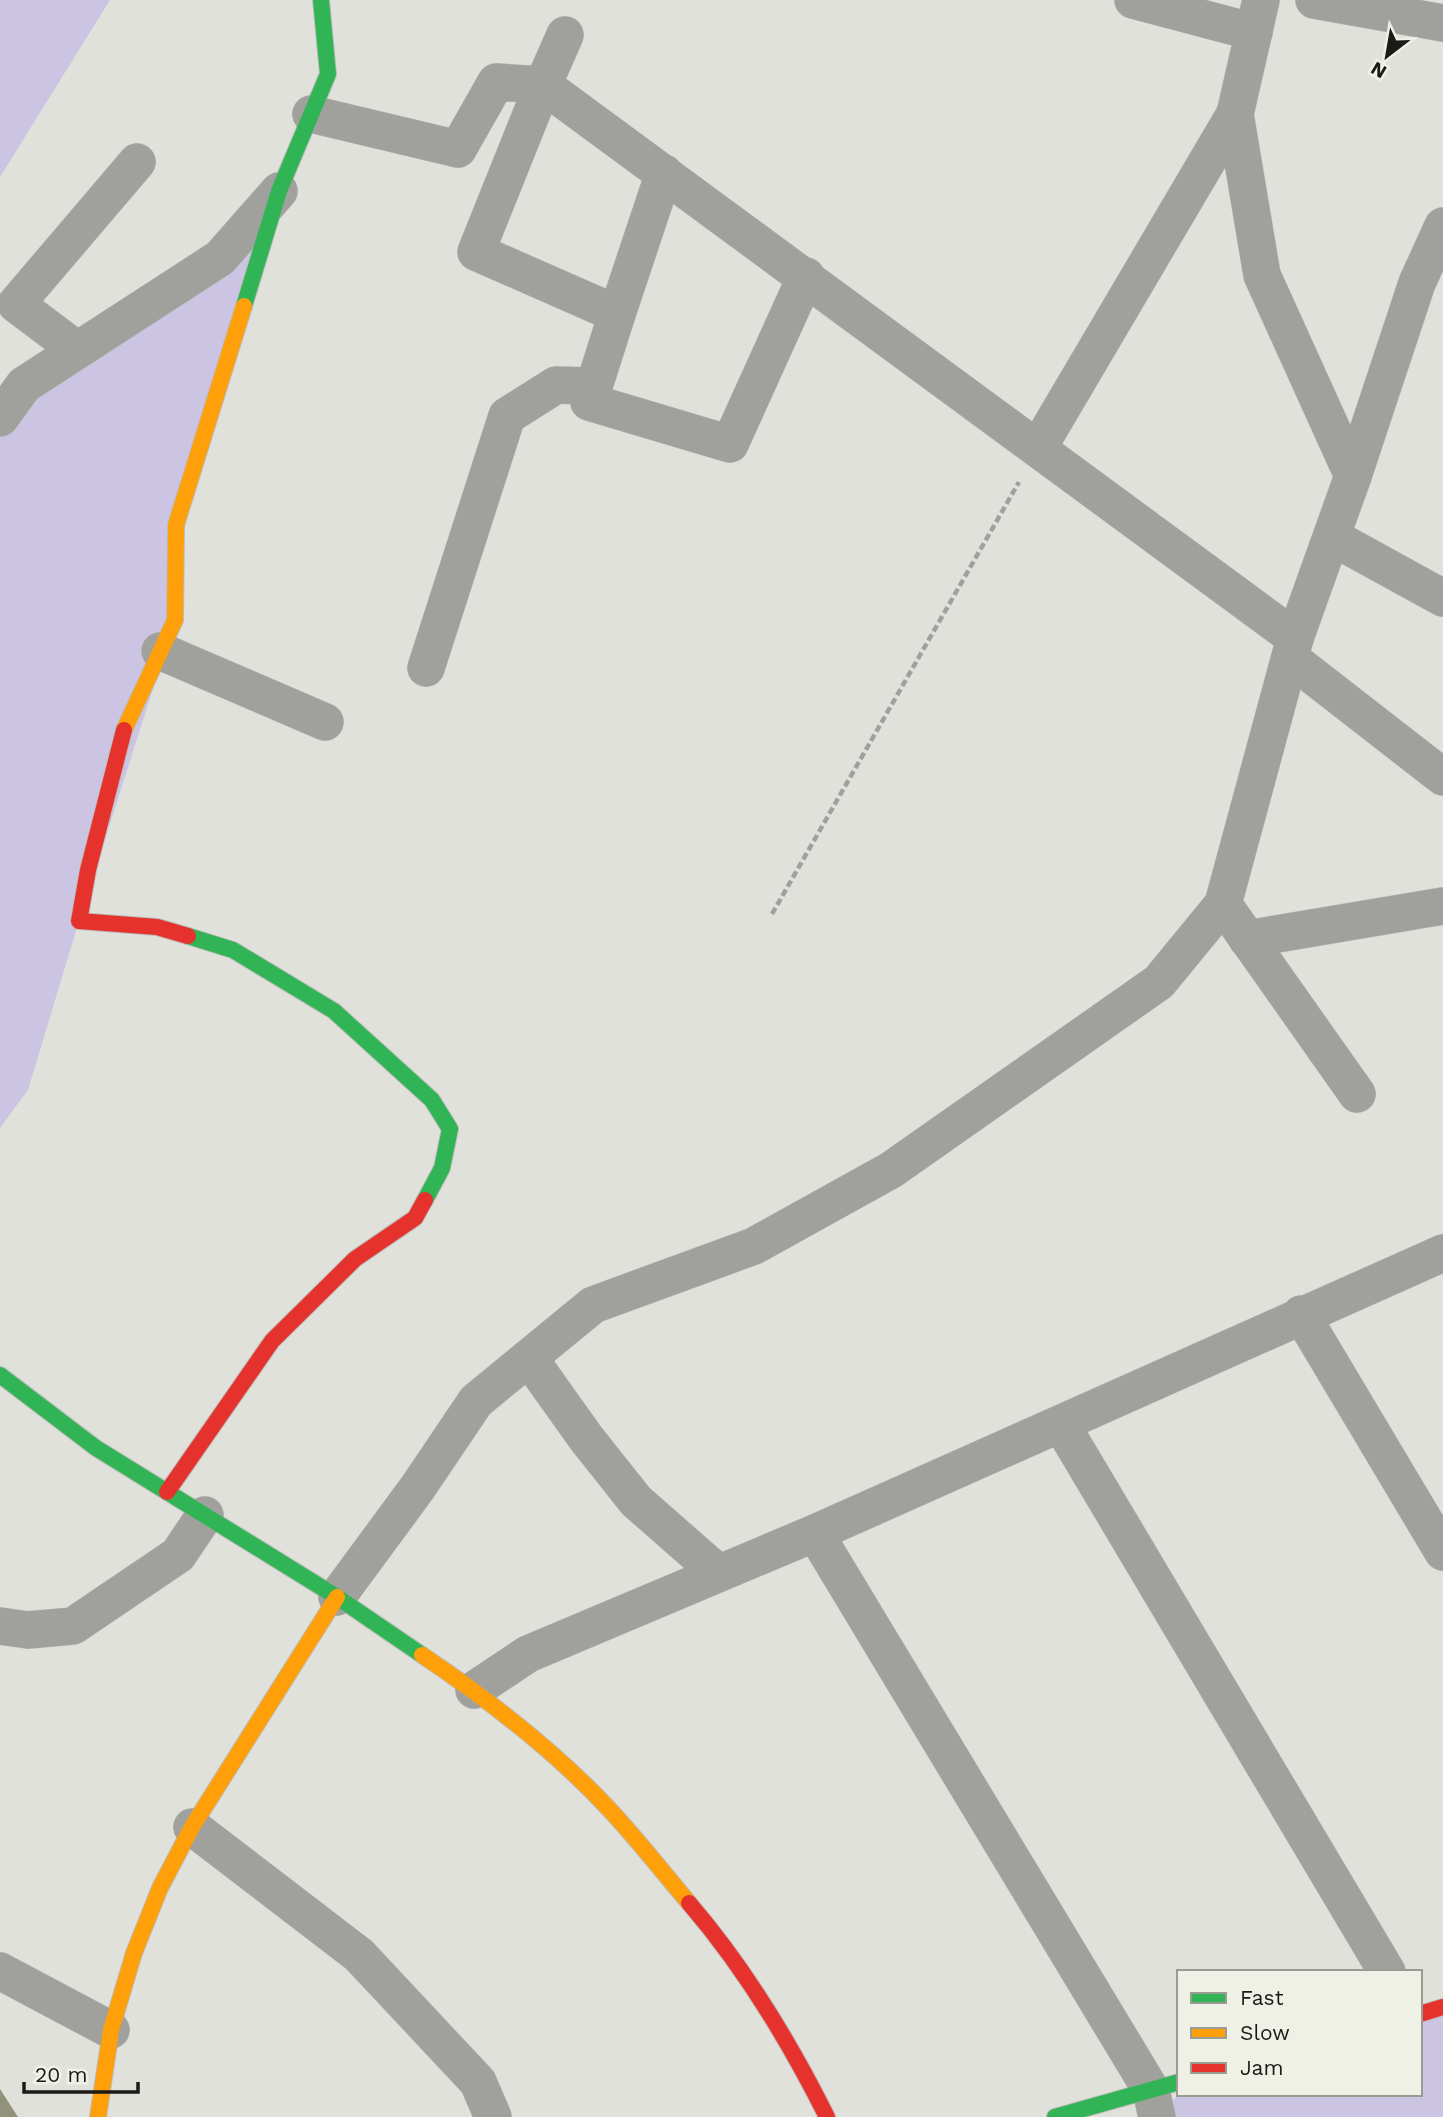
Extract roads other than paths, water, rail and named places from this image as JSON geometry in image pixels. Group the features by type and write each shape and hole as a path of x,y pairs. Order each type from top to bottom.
{"street":[{"path":"167,1492 272,1340 355,1259 415,1218 442,1168 450,1129 432,1100 334,1011 233,950 157,927 79,921 88,870 126,724 175,620 176,525 279,191 328,74 321,0"},
{"path":"1038,448 1235,114 1258,16 1133,0"},
{"path":"1314,0 1443,23"},
{"path":"565,35 476,252 617,314"},
{"path":"311,114 458,149 496,82 543,85 1038,448 1293,648 1443,777"},
{"path":"1235,114 1262,275 1353,476"},
{"path":"77,350 16,304 137,162"},
{"path":"664,173 589,402 730,444 806,276"},
{"path":"0,418 24,385 220,258 279,191"},
{"path":"98,2117 111,2030 134,1953 160,1888 192,1827 337,1597 418,1487 476,1401 593,1305 754,1246 891,1170 1159,982 1223,904 1293,648 1417,283 1443,226"},
{"path":"426,668 507,416 556,385 594,386"},
{"path":"1332,537 1443,598"},
{"path":"160,651 325,722"},
{"path":"1223,904 1357,1094"},
{"path":"1247,939 1443,906"},
{"path":"474,1690 528,1654 717,1572 815,1533 1443,1252"},
{"path":"1301,1314 1443,1552"},
{"path":"529,1358 586,1438 636,1501 717,1572"},
{"path":"0,1375 96,1448 337,1597 474,1690 542,1745 608,1808 721,1940 793,2052 827,2117"},
{"path":"1060,1424 1386,1970"},
{"path":"0,1626 28,1630 74,1626 178,1555 205,1515"},
{"path":"815,1533 1162,2096 1055,2117"},
{"path":"192,1827 359,1955 478,2082 493,2117"},
{"path":"0,1971 111,2030"},
{"path":"1422,2013 1443,2007"}]}
